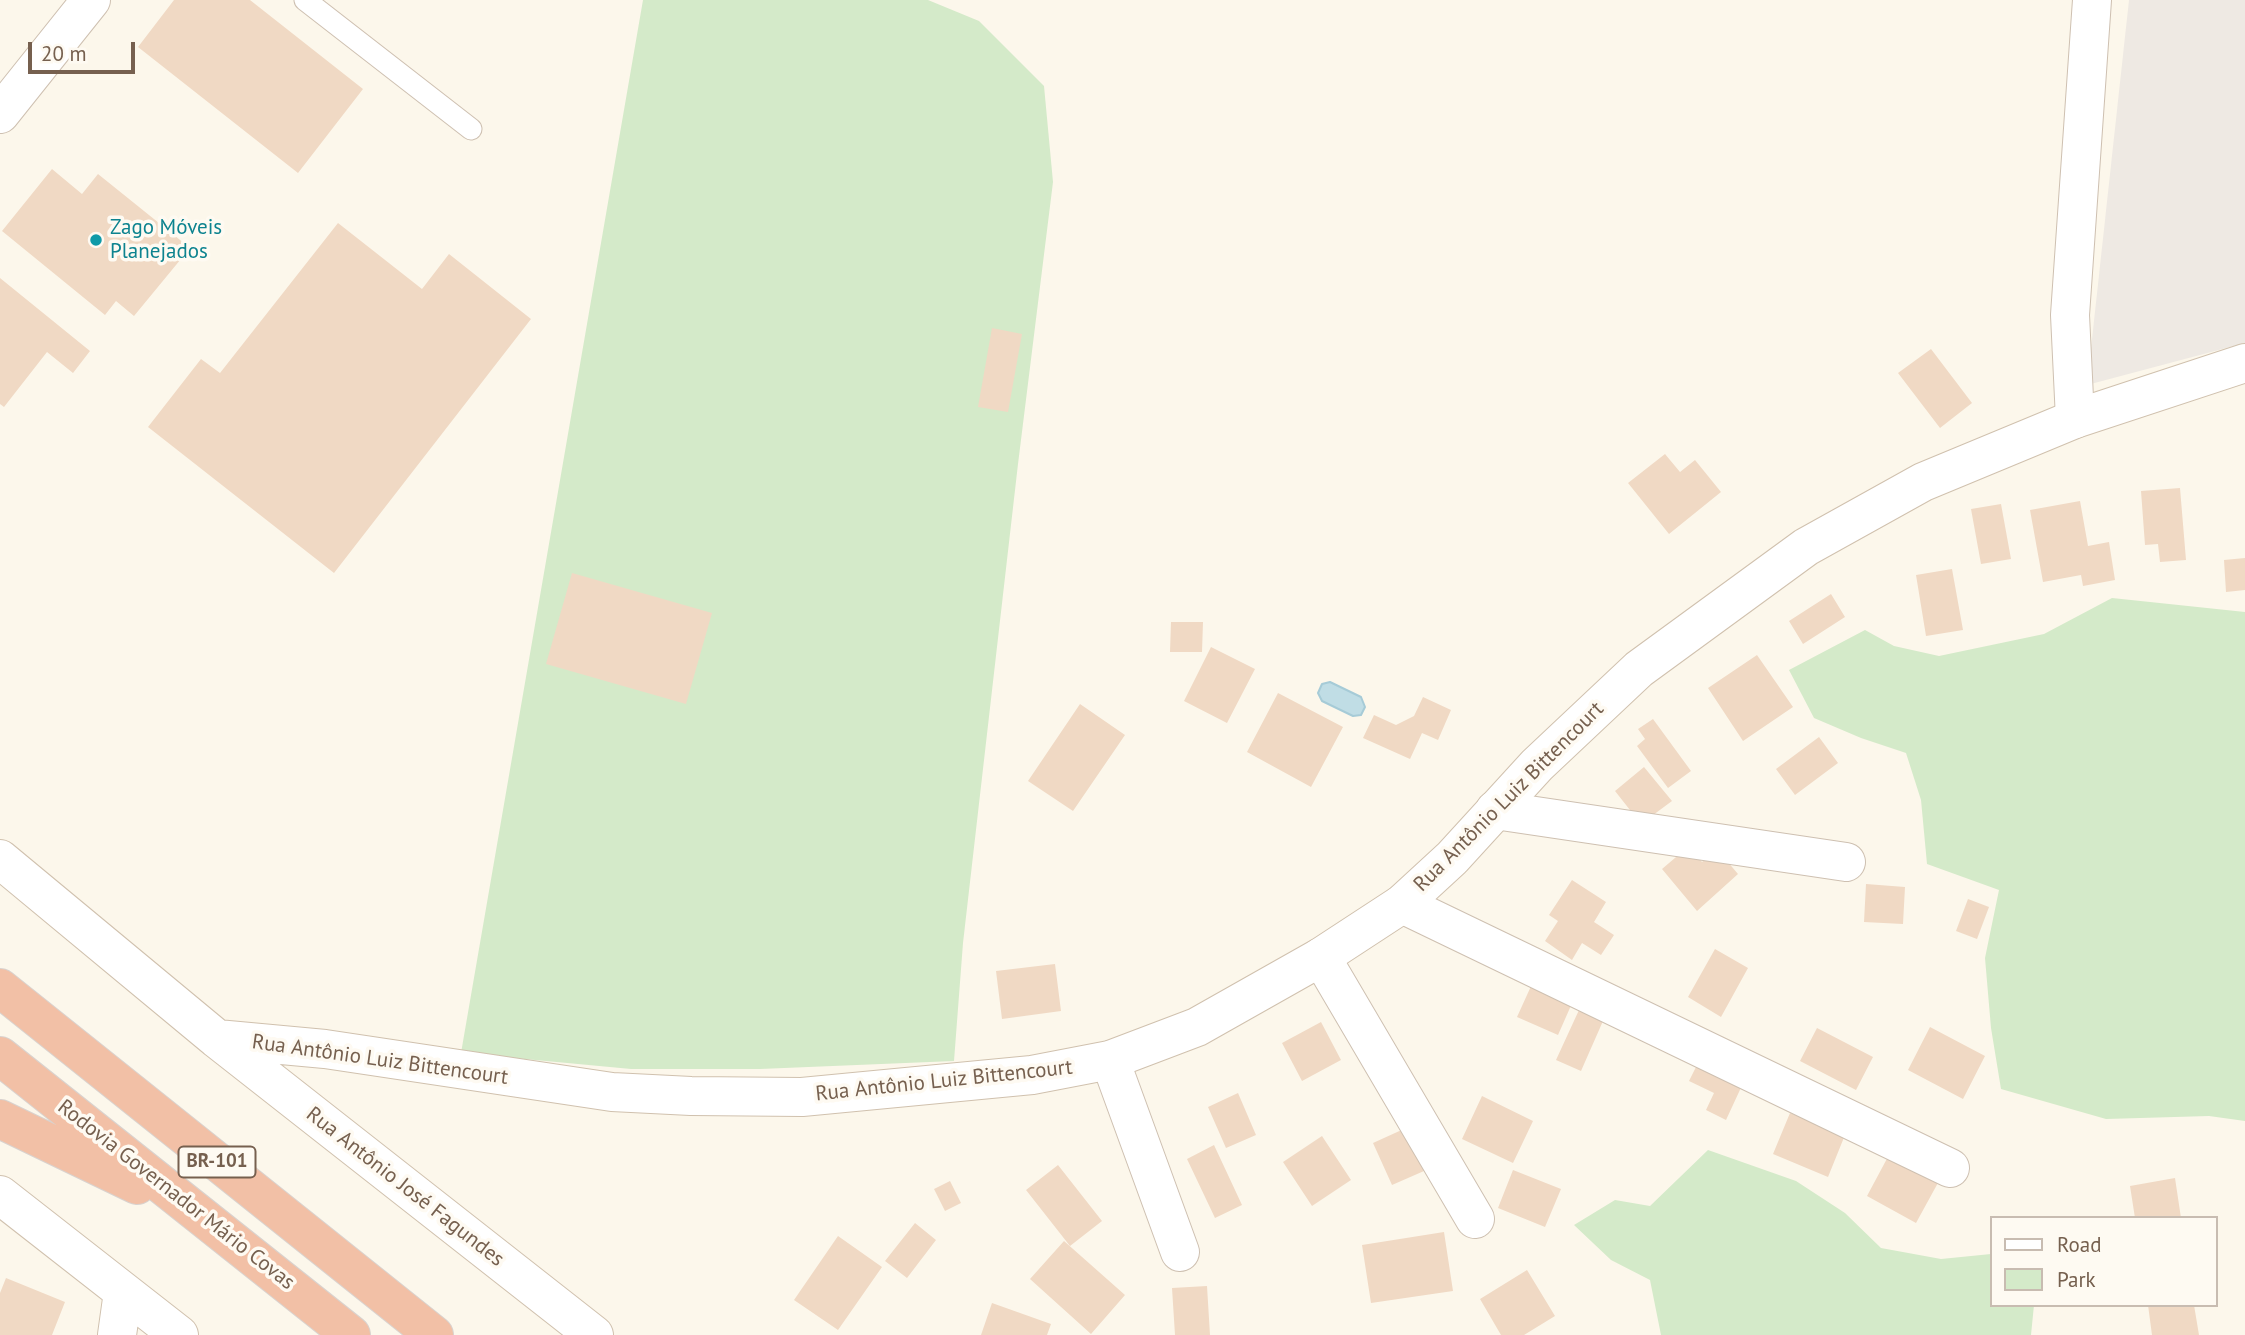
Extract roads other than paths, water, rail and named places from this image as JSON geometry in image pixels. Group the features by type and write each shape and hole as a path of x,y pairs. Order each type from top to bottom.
{"highway":[{"name":"BR-101","path":"0,988 434,1335"},
{"name":"Rodovia Governador Mário Covas","path":"0,1056 351,1335"},
{"path":"0,1119 200,1215"}],"street":[{"path":"0,114 91,0"},
{"path":"2075,419 2070,315 2092,0"},
{"name":"Rua Antônio Luiz Bittencourt","path":"216,1039 325,1049 612,1092 691,1096 802,1097 1032,1075 1110,1060 1197,1027 1321,957 1402,904 1452,858 1538,765 1639,669 1806,547 1923,482 2075,419 2245,363"},
{"path":"1495,810 1846,862"},
{"path":"0,859 216,1039"},
{"path":"1402,904 1950,1168"},
{"path":"1321,957 1475,1219"},
{"name":"Rua Antônio José Fagundes","path":"216,1039 594,1335"},
{"path":"1110,1060 1180,1252"},
{"path":"0,1195 178,1335"},
{"path":"117,1335 123,1292"}],"lane":[{"path":"305,0 471,129"}],"water":[{"path":"1330,682 1361,697 1365,707 1361,715 1353,716 1322,701 1318,693 1322,684"}],"place":[{"name":"Zago Móveis Planejados","path":"96,240"}]}
